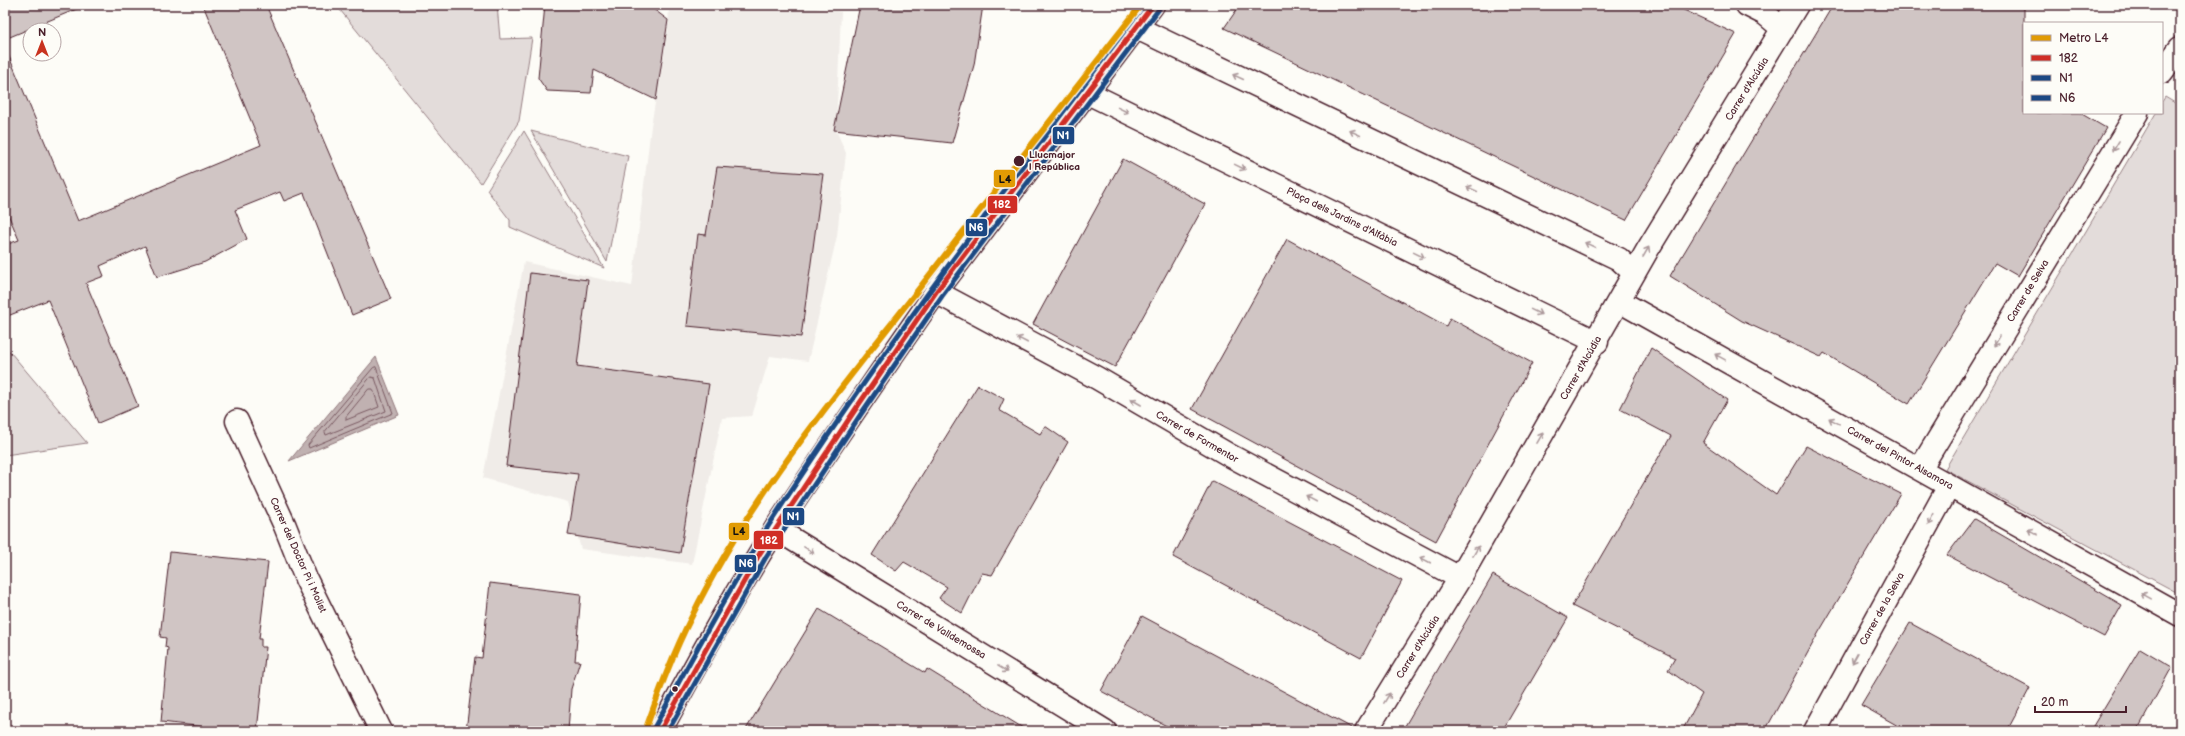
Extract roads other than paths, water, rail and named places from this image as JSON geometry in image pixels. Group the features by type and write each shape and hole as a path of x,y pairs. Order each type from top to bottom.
{"street":[{"path":"660,731 726,612 776,529 936,292 1088,93 1153,5"},
{"path":"1747,5 1765,14 1783,29"},
{"name":"Carrer d'Alcúdia","path":"1366,731 1460,578 1597,342 1634,273 1797,5"},
{"path":"1137,28 1619,259 1634,273"},
{"path":"2163,71 2180,48"},
{"name":"Plaça dels Jardins d'Alfàbia","path":"1088,93 1597,342"},
{"name":"Carrer de Selva","path":"1920,469 2136,114"},
{"name":"Carrer de Formentor","path":"936,292 1097,378 1229,455 1460,578"},
{"name":"Carrer del Pintor Alsamora","path":"1619,301 2180,615"},
{"name":"Carrer del Doctor Pi i Molist","path":"237,422 285,526 306,579 381,731"},
{"name":"Carrer de la Selva","path":"1814,731 1949,486"},
{"name":"Carrer de Valldemossa","path":"776,529 1105,731"}],"water":[{"path":"376,357 399,415 289,461"}],"metro line":[{"name":"L4","path":"645,731 672,658 692,616 739,531 766,490 794,450 854,372 1141,5"}],"place":[{"name":"Llucmajor | República","path":"1019,161"}]}
